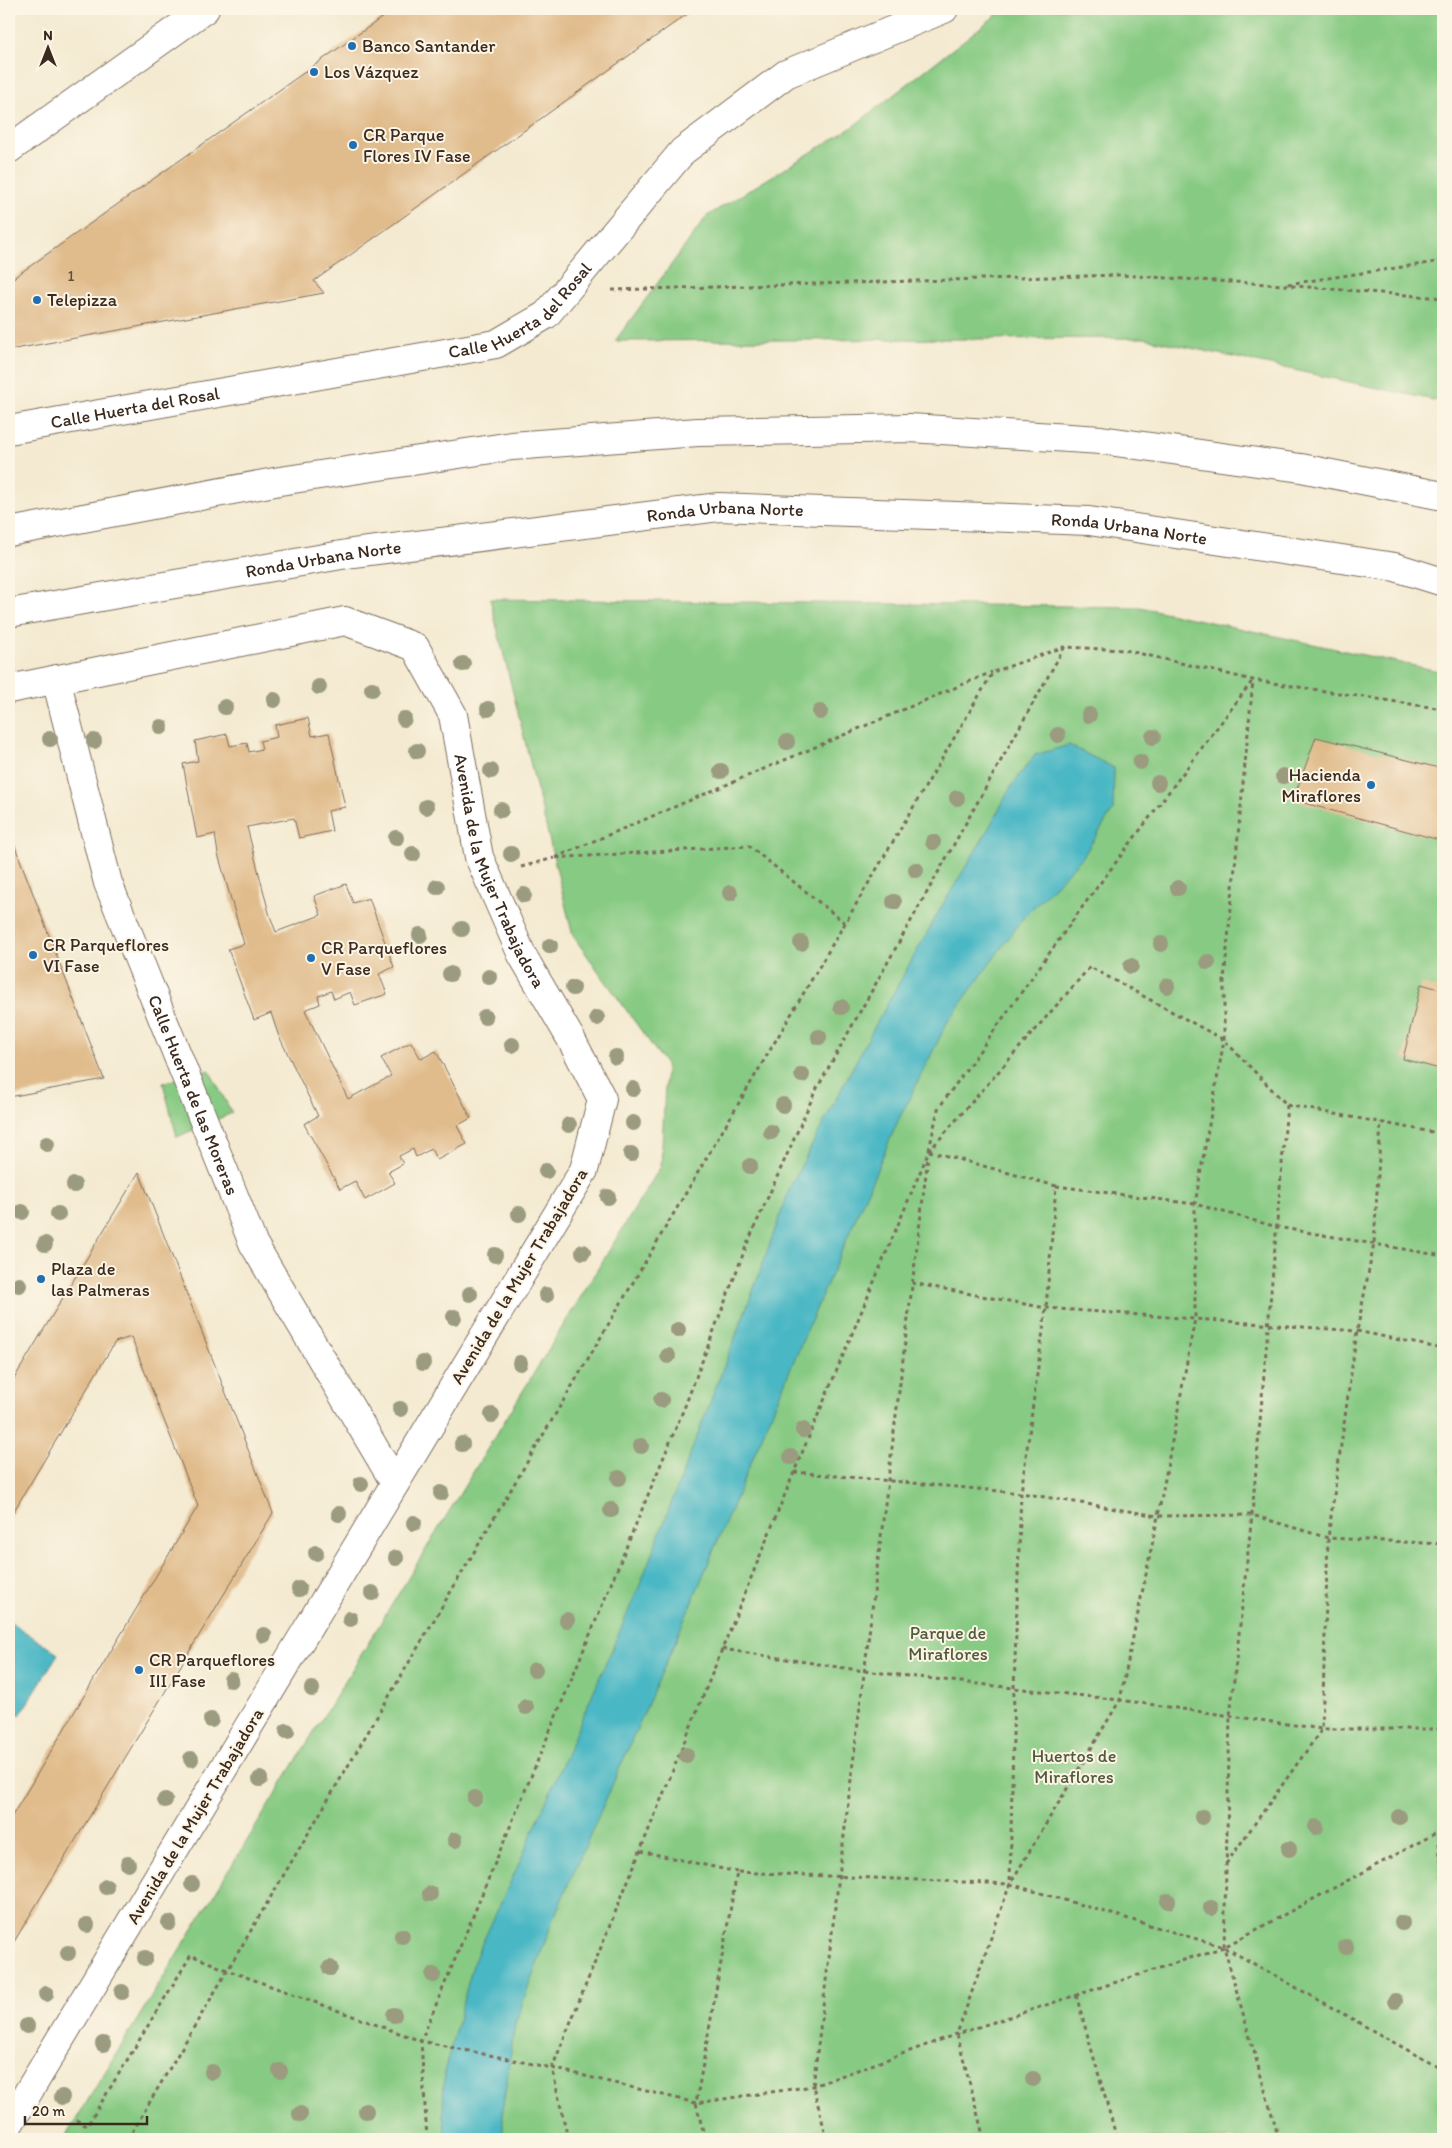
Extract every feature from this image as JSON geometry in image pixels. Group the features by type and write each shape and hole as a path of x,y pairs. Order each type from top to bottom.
{"street":[{"path":"9,149 205,9"},
{"name":"Calle Huerta del Rosal","path":"9,430 496,344 546,315 568,292 683,151 786,74 944,9"},
{"path":"9,532 280,481 512,446 698,432 910,428 1101,440 1301,468 1443,496"},
{"name":"Ronda Urbana Norte","path":"9,614 353,553 719,507 1089,521 1395,567 1443,582"},
{"name":"Avenida de la Mujer Trabajadora","path":"9,689 345,621 415,647 453,715 479,857 522,955 571,1039 602,1099 584,1170 9,2124"},
{"name":"Calle Huerta de las Moreras","path":"56,679 108,883 253,1243 395,1483"}],"path":[{"path":"1283,285 1443,261"},
{"path":"568,292 1118,275 1283,285 1443,298"},
{"path":"427,2139 421,2041 685,1406 747,1244 815,1092 1064,647"},
{"path":"845,923 749,846 554,858 993,672 1064,647 1125,650 1253,680 1443,709"},
{"path":"128,2139 993,672"},
{"path":"984,2139 957,2034 1010,1884 1120,1700 1158,1516 1195,1319 1195,1204 1224,1040 1224,980 1253,680"},
{"path":"827,2139 812,2086 928,1152 938,1109 1083,906 1253,680"},
{"path":"568,2139 552,2068 794,1472 928,1152 1090,967 1224,1040 1288,1106 1443,1134"},
{"path":"1279,2139 1224,1947 1230,1716 1252,1515 1288,1106"},
{"path":"1226,1865 1322,1729 1328,1538 1357,1331 1374,1244 1381,1122"},
{"path":"928,1152 1056,1186 1195,1204 1277,1227 1443,1256"},
{"path":"1010,1884 1021,1492 1046,1308 1056,1186"},
{"path":"912,1283 1046,1308 1357,1331 1443,1349"},
{"path":"794,1472 1021,1492 1158,1516 1252,1515 1328,1538 1443,1544"},
{"path":"722,1650 864,1671 1120,1700 1322,1729 1443,1730 1438,1832 1443,1888"},
{"path":"76,2120 87,2126 191,1955 421,2041 552,2068 696,2103 812,2086 957,2034 1224,1947 1438,1832 1443,1833"},
{"path":"640,1851 738,1872 1010,1884 1224,1947 1443,2070"},
{"path":"705,2139 696,2103 738,1872"},
{"path":"1076,1995 1117,2139"}],"green space":[{"path":"1004,9 1443,9 1443,402 1144,338 615,341 707,216 851,128"},
{"name":"Parque de Miraflores","path":"490,599 1140,607 1443,672 1443,2139 64,2139 661,1166 666,1065 573,936"},
{"path":"209,1070 232,1113 177,1137 163,1083"}],"water":[{"path":"1069,745 1114,768 1113,810 1082,858 1024,917 948,1021 898,1121 669,1656 554,1917 515,2024 503,2106 503,2139 446,2139 443,2116 444,2072 474,1961 521,1859 641,1582 754,1288 791,1185 865,1044 1012,785 1035,755"},
{"path":"9,1621 58,1654 20,1715 9,1707"}],"building":[{"name":"CR Parque Flores IV Fase","path":"394,9 694,9 314,281 324,293 9,350 9,281"},
{"name":"CR Parqueflores V Fase","path":"308,718 312,736 329,733 345,807 328,811 332,831 299,838 294,818 247,827 269,913 276,932 321,915 314,896 346,884 353,903 369,898 394,967 379,974 387,994 355,1005 350,992 334,999 331,991 318,996 320,1004 305,1010 348,1099 391,1076 381,1058 411,1042 421,1059 436,1051 471,1118 457,1126 467,1144 437,1160 431,1149 416,1157 413,1149 399,1156 403,1164 388,1172 395,1183 365,1200 355,1181 340,1189 304,1124 318,1116 278,1034 271,1013 254,1020 228,949 244,944 218,854 215,834 197,838 183,764 198,761 195,741 227,734 230,746 247,743 249,752 262,749 260,741 277,737 275,725"},
{"name":"Hacienda Miraflores","path":"1316,737 1443,769 1443,841 1293,800"},
{"name":"CR Parqueflores VI Fase","path":"9,831 104,1079 9,1097"},
{"path":"1421,984 1443,990 1443,1070 1403,1059"},
{"name":"CR Parqueflores III Fase","path":"139,1172 273,1513 9,1950 9,1821 198,1506 131,1337 115,1342 9,1519 9,1387"}],"place":[{"name":"Banco Santander","path":"352,46"},
{"name":"Los Vázquez","path":"314,72"},
{"name":"CR Parque Flores IV Fase","path":"353,145"},
{"name":"Telepizza","path":"37,300"},
{"name":"Hacienda Miraflores","path":"1371,785"},
{"name":"CR Parqueflores VI Fase","path":"33,955"},
{"name":"CR Parqueflores V Fase","path":"311,958"},
{"name":"Plaza de las Palmeras","path":"41,1279"},
{"name":"CR Parqueflores III Fase","path":"139,1670"}],"park label":[{"name":"Huertos de Miraflores","path":"1074,1766"}]}
